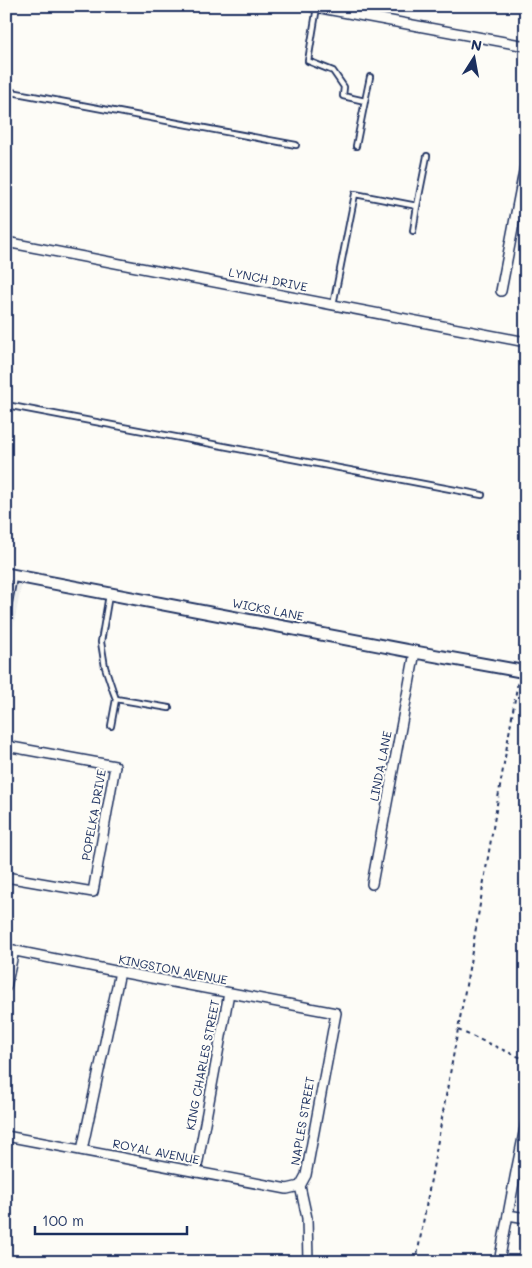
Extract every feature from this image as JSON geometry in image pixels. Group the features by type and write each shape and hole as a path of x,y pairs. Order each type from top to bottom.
{"street":[{"path":"314,7 526,46"},
{"path":"501,291 526,161"},
{"name":"LYNCH DRIVE","path":"6,242 526,342"},
{"name":"WICKS LANE","path":"10,575 523,671"},
{"name":"LINDA LANE","path":"372,884 415,652"},
{"name":"POPELKA DRIVE","path":"6,746 116,766 93,892 6,876"},
{"path":"6,987 10,950"},
{"name":"KINGSTON AVENUE","path":"10,950 336,1013"},
{"path":"82,1150 120,972"},
{"name":"KING CHARLES STREET","path":"196,1172 229,993"},
{"name":"NAPLES STREET","path":"300,1186 306,1175 336,1013"},
{"path":"500,1262 526,1123"},
{"name":"ROYAL AVENUE","path":"6,1136 287,1190 300,1186"},
{"path":"300,1186 307,1218 308,1262"},
{"path":"508,1215 526,1218"}],"lane":[{"path":"314,7 308,61 333,71 344,87 343,96 365,100"},
{"path":"356,146 370,77"},
{"path":"6,91 296,145"},
{"path":"413,231 427,156"},
{"path":"333,305 355,194 417,206"},
{"path":"6,405 482,495"},
{"path":"6,619 10,575"},
{"path":"110,594 101,642 105,667 116,699 111,726"},
{"path":"116,699 169,708"}],"path":[{"path":"416,1262 523,671 526,637"},
{"path":"458,1030 526,1060"}],"shaded area":[{"path":"6,574 23,577 6,665"}]}
